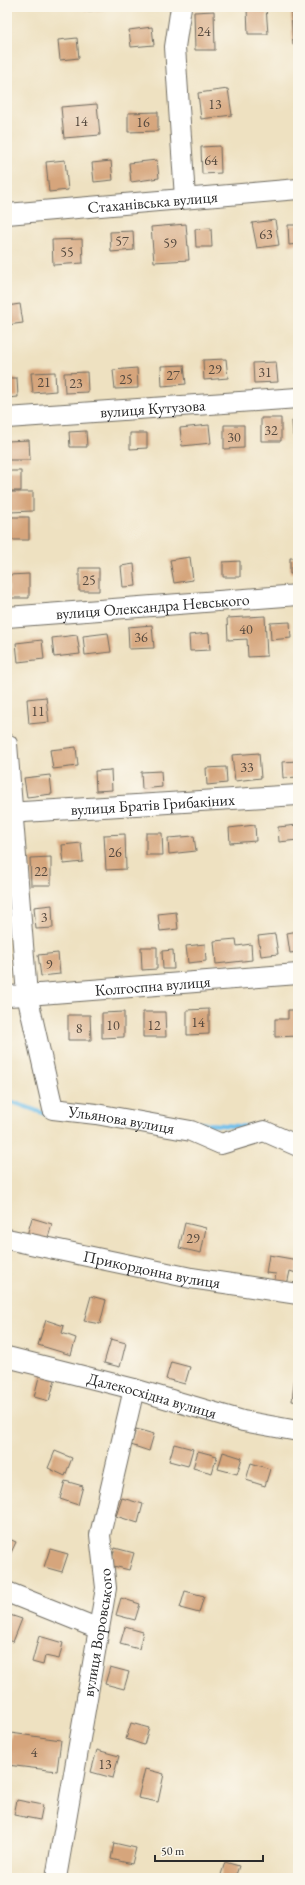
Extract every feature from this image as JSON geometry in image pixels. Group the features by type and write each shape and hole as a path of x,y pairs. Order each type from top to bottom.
{"street":[{"path":"181,7 175,47 185,198"},
{"name":"Стаханівська вулиця","path":"7,214 298,189"},
{"name":"вулиця Кутузова","path":"7,418 298,398"},
{"name":"вулиця Олександра Невського","path":"7,617 298,595"},
{"path":"7,744 10,813 27,996"},
{"name":"вулиця Братів Грибакіних","path":"10,813 298,795"},
{"name":"Колгоспна вулиця","path":"7,996 27,996 298,974"},
{"name":"Ульянова вулиця","path":"27,996 53,1110 96,1114 191,1131 221,1144 264,1131 298,1146"},
{"name":"Прикордонна вулиця","path":"7,1239 191,1278 298,1294"},
{"name":"Далекосхідна вулиця","path":"7,1357 134,1389 243,1422 298,1431"},
{"name":"вулиця Воровського","path":"56,1878 106,1588 100,1535 134,1389"},
{"path":"7,1592 99,1630"}],"building":[{"path":"85,7 104,7 104,10 85,11"},
{"path":"266,7 268,34 248,34 247,8"},
{"path":"214,11 215,50 195,50 194,12"},
{"path":"291,13 298,13 298,45 293,45"},
{"path":"152,27 154,45 131,47 129,30"},
{"path":"77,38 79,58 60,60 58,40"},
{"path":"228,89 232,115 201,119 198,93"},
{"path":"97,104 100,135 64,138 61,107"},
{"path":"158,112 158,131 128,132 128,113"},
{"path":"220,146 221,173 202,174 201,147"},
{"path":"65,160 68,190 49,192 46,162"},
{"path":"157,160 159,178 131,182 129,163"},
{"path":"111,161 113,180 94,182 92,163"},
{"path":"275,220 279,245 257,248 252,223"},
{"path":"186,224 189,260 154,262 151,227"},
{"path":"288,225 298,225 298,244 289,245"},
{"path":"211,228 212,247 196,247 195,229"},
{"path":"133,231 134,250 111,252 110,232"},
{"path":"82,239 83,263 53,265 52,240"},
{"path":"20,304 23,323 7,325 7,306"},
{"path":"226,359 228,378 204,380 203,360"},
{"path":"276,362 278,382 254,383 253,363"},
{"path":"184,365 186,384 162,386 161,366"},
{"path":"137,368 138,388 115,389 113,370"},
{"path":"55,372 56,391 33,393 31,373"},
{"path":"87,372 88,392 65,393 64,373"},
{"path":"7,378 17,378 18,397 7,398"},
{"path":"261,418 281,418 281,441 261,441"},
{"path":"292,421 298,421 298,436 293,436"},
{"path":"209,425 211,443 182,446 180,428"},
{"path":"224,425 244,425 244,448 224,449"},
{"path":"86,431 87,447 70,447 69,432"},
{"path":"130,433 147,433 147,448 130,449"},
{"path":"29,440 30,460 7,460 7,441"},
{"path":"7,471 21,471 21,491 7,491"},
{"path":"10,492 33,492 33,511 10,512"},
{"path":"9,517 29,517 29,540 9,540"},
{"path":"190,557 193,580 174,583 170,560"},
{"path":"290,558 298,558 298,573 290,574"},
{"path":"240,561 240,577 223,577 223,562"},
{"path":"134,564 136,586 123,587 121,566"},
{"path":"79,568 99,568 99,591 79,591"},
{"path":"29,574 29,598 9,598 9,575"},
{"path":"265,616 267,656 248,657 247,639 228,640 227,618"},
{"path":"290,622 291,638 271,640 270,623"},
{"path":"152,625 154,648 129,649 128,627"},
{"path":"108,633 111,652 85,655 83,636"},
{"path":"209,633 210,650 190,651 189,635"},
{"path":"77,635 80,654 54,657 52,638"},
{"path":"42,640 44,659 18,662 16,643"},
{"path":"46,697 49,722 29,724 27,699"},
{"path":"76,747 78,766 53,769 50,750"},
{"path":"259,753 261,778 235,781 232,755"},
{"path":"298,761 298,777 283,778 282,762"},
{"path":"226,767 227,783 207,785 206,768"},
{"path":"111,770 112,790 96,791 95,771"},
{"path":"161,771 162,787 142,789 141,772"},
{"path":"50,775 52,794 27,797 24,778"},
{"path":"255,825 256,841 230,843 229,828"},
{"path":"298,825 298,840 279,842 278,827"},
{"path":"146,833 162,833 163,855 146,855"},
{"path":"125,834 126,869 106,870 104,835"},
{"path":"194,836 196,851 169,854 168,838"},
{"path":"81,843 83,862 64,864 62,845"},
{"path":"51,857 51,885 31,885 30,858"},
{"path":"52,905 53,928 36,929 34,907"},
{"path":"176,912 178,929 160,931 158,914"},
{"path":"298,931 298,952 290,953 287,933"},
{"path":"275,934 278,954 261,956 258,936"},
{"path":"236,939 237,946 251,944 252,960 216,964 214,941"},
{"path":"205,944 206,961 188,963 186,946"},
{"path":"141,947 157,947 157,969 142,970"},
{"path":"173,950 174,969 163,969 162,951"},
{"path":"58,953 60,974 41,976 38,955"},
{"path":"209,1009 209,1034 187,1035 187,1010"},
{"path":"288,1010 298,1010 298,1036 275,1037 275,1019 288,1019"},
{"path":"124,1012 124,1037 102,1038 102,1013"},
{"path":"143,1012 165,1012 166,1037 143,1037"},
{"path":"68,1015 90,1015 91,1040 68,1040"},
{"path":"32,1218 52,1224 47,1241 27,1235"},
{"path":"185,1223 206,1228 201,1253 179,1248"},
{"path":"269,1255 298,1260 296,1273 290,1271 287,1285 274,1283 276,1274 266,1273"},
{"path":"91,1296 106,1300 100,1324 84,1321"},
{"path":"46,1320 64,1326 62,1333 76,1338 71,1355 38,1345"},
{"path":"111,1339 126,1343 120,1367 104,1363"},
{"path":"171,1362 190,1367 185,1384 166,1379"},
{"path":"40,1373 56,1377 49,1401 34,1397"},
{"path":"295,1375 298,1376 298,1402 292,1401"},
{"path":"7,1397 10,1398 8,1410 7,1410"},
{"path":"136,1429 154,1434 149,1451 131,1445"},
{"path":"174,1444 193,1449 188,1466 169,1461"},
{"path":"55,1451 72,1458 65,1476 48,1468"},
{"path":"198,1451 217,1456 212,1473 193,1468"},
{"path":"223,1452 242,1458 237,1474 218,1469"},
{"path":"251,1463 270,1469 265,1486 246,1480"},
{"path":"65,1481 83,1486 78,1505 60,1499"},
{"path":"122,1498 143,1504 138,1523 116,1516"},
{"path":"7,1538 16,1542 8,1559 7,1559"},
{"path":"115,1548 134,1553 129,1570 110,1565"},
{"path":"50,1549 68,1554 62,1572 44,1567"},
{"path":"185,1591 204,1596 199,1613 180,1608"},
{"path":"121,1598 140,1604 135,1620 116,1615"},
{"path":"7,1614 22,1619 13,1642 7,1640"},
{"path":"125,1627 143,1632 139,1649 120,1644"},
{"path":"39,1636 63,1643 59,1659 45,1656 43,1665 32,1662"},
{"path":"110,1667 129,1672 124,1689 105,1684"},
{"path":"131,1723 149,1728 144,1745 126,1739"},
{"path":"11,1733 61,1740 57,1771 7,1765"},
{"path":"97,1750 119,1756 113,1778 91,1772"},
{"path":"145,1769 164,1774 158,1802 138,1798"},
{"path":"17,1800 43,1805 40,1820 14,1815"},
{"path":"114,1843 136,1848 132,1864 111,1859"},
{"path":"225,1862 239,1866 235,1878 220,1878"}],"waterway":[{"path":"7,1100 51,1116"},
{"path":"193,1123 250,1127"}]}
